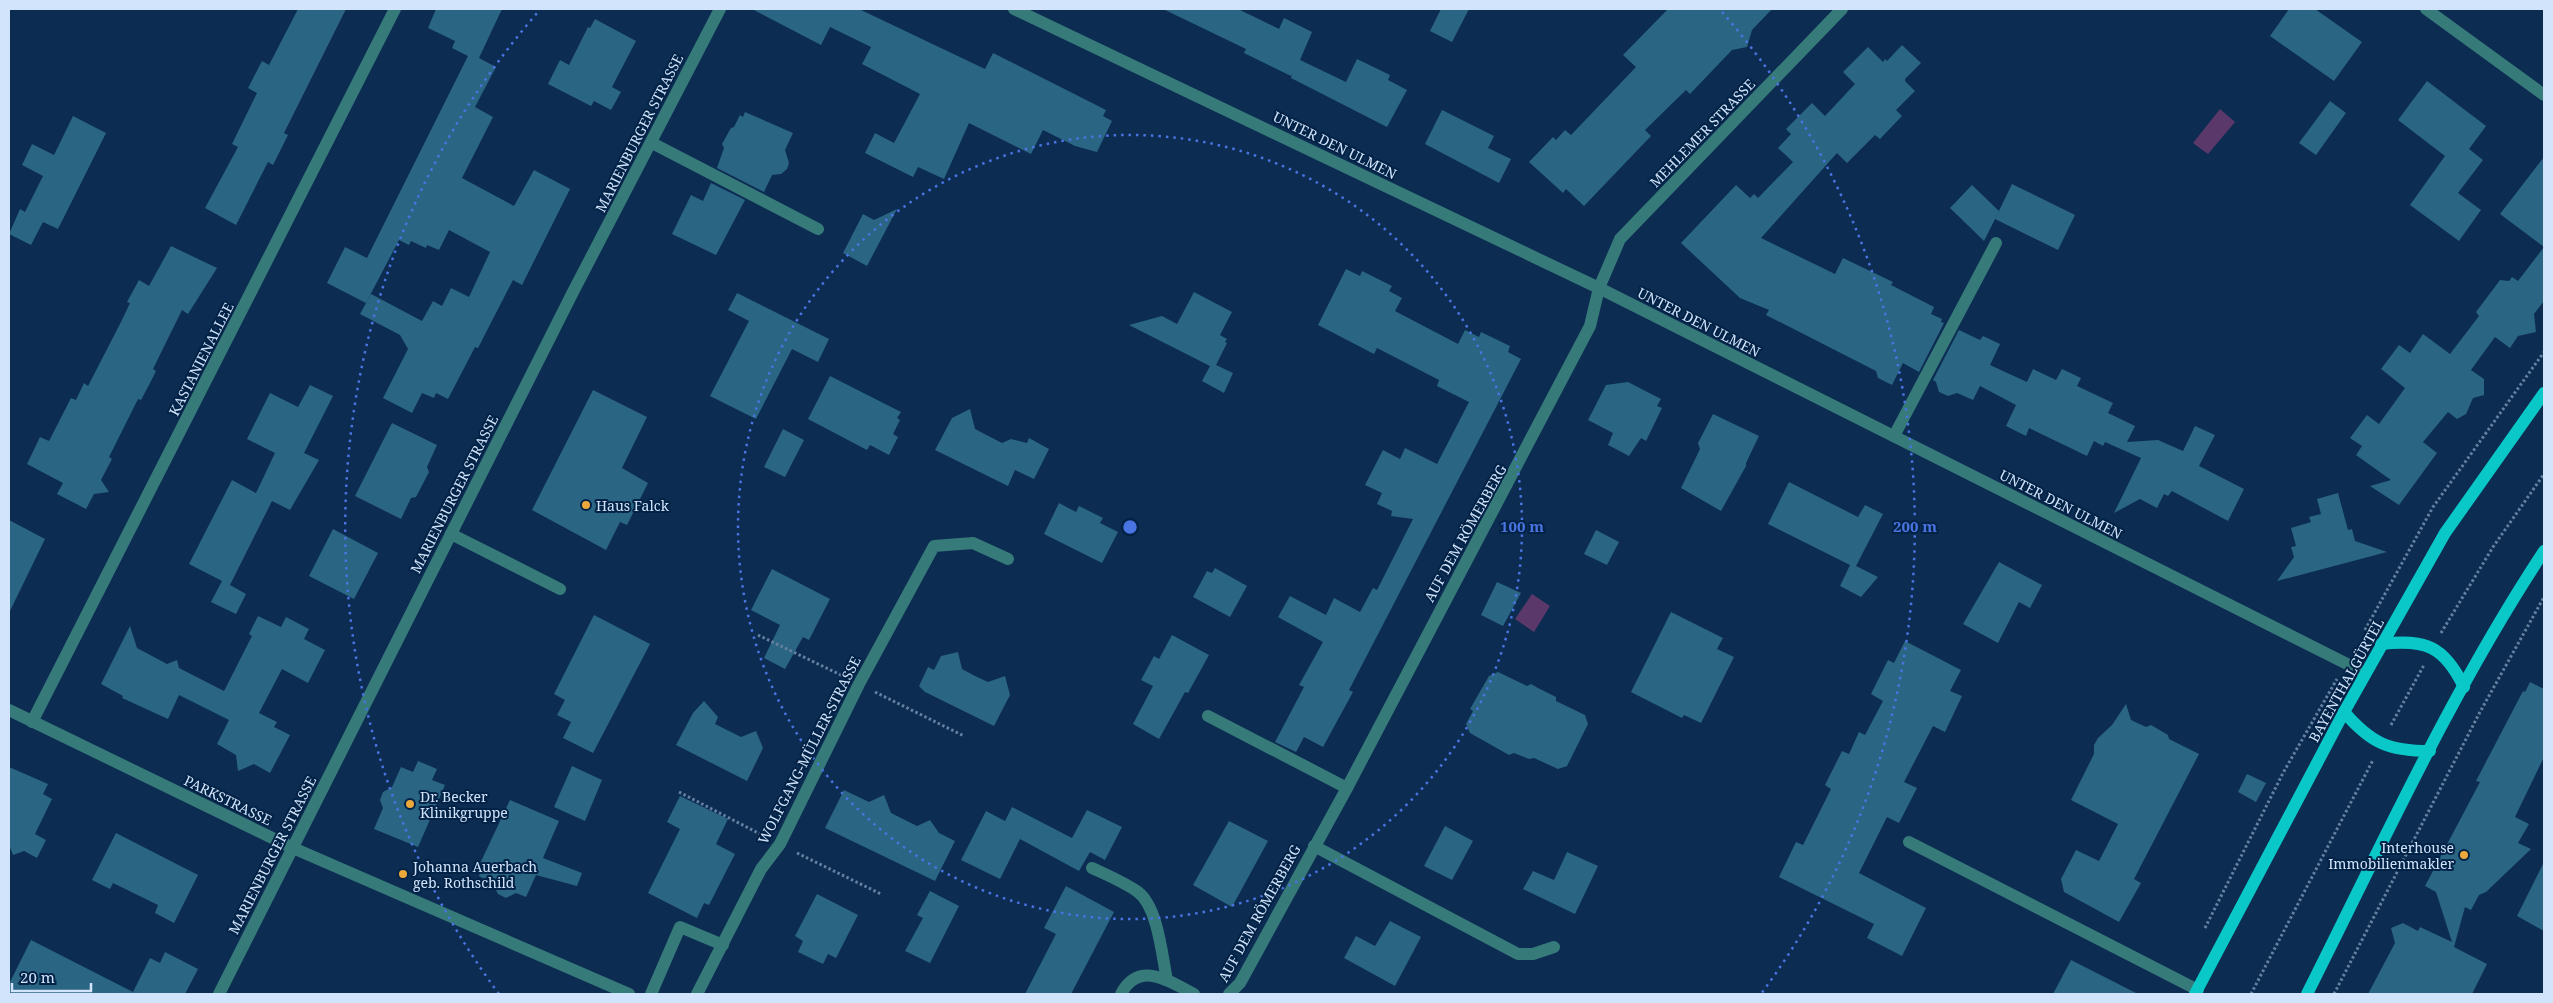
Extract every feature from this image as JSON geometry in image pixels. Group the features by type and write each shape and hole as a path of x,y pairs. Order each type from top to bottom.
{"main road":[{"name":"BAYENTHALGÜRTEL","path":"2197,992 2365,673 2445,533 2544,393"},
{"path":"2307,994 2464,687 2518,590 2544,551"},
{"path":"2382,644 2406,641 2433,648 2453,665 2464,687"},
{"path":"2344,712 2362,733 2382,744 2408,751 2430,752"}],"street":[{"name":"KASTANIENALLEE","path":"32,722 395,9"},
{"name":"MARIENBURGER STRASSE","path":"219,994 573,292 720,9"},
{"name":"UNTER DEN ULMEN","path":"1014,9 1599,288 2365,673"},
{"name":"MEHLEMER STRASSE","path":"1599,288 1620,239 1842,9"},
{"path":"2426,9 2544,96"},
{"path":"652,143 818,229"},
{"path":"1894,436 1996,243"},
{"name":"AUF DEM RÖMERBERG","path":"1229,994 1240,983 1347,788 1590,326 1599,288"},
{"path":"451,534 560,590"},
{"name":"WOLFGANG-MÜLLER-STRASSE","path":"697,994 761,869 780,844 860,684 934,546 973,543 1008,558"},
{"name":"PARKSTRASSE","path":"9,710 292,848 629,994"},
{"path":"1208,716 1347,788"},
{"path":"1909,842 2197,992"},
{"name":"AUF DEM RÖMERBERG","path":"1314,846 1518,954 1532,954 1554,947"},
{"path":"1092,868 1137,892 1145,899 1153,914 1167,980"},
{"path":"651,994 680,927 723,945"},
{"path":"1121,994 1125,986 1135,977 1147,975 1167,980 1194,994"}],"path":[{"path":"2334,994 2480,712 2544,597"},
{"path":"758,635 964,736"},
{"path":"678,792 881,894"}],"shaded area":[{"path":"2220,109 2235,122 2208,154 2193,143"},
{"path":"1532,594 1550,606 1534,632 1515,619"}],"building":[{"path":"298,9 346,9 284,133 288,135 273,165 268,162 236,225 205,208 238,147 232,144 257,93 248,88 262,61 269,65"},
{"path":"436,9 502,9 479,58 496,67 475,107 493,117 462,178 514,206 534,170 570,189 522,285 513,280 478,348 475,347 448,399 436,393 434,398 422,393 412,413 383,398 408,349 400,335 360,314 371,294 422,321 433,301 442,306 451,288 469,297 490,252 449,230 439,250 427,245 426,248 411,241 409,245 399,240 366,303 327,283 345,247 367,258 468,56 452,48 455,41 428,28"},
{"path":"752,9 859,9 985,69 993,53 1106,110 1103,116 1112,121 1097,152 1075,146 1043,130 1031,154 969,123 944,179 918,167 913,177 865,153 875,133 894,143 920,94 862,64 871,47 830,27 821,45"},
{"path":"1163,9 1238,9 1279,29 1284,18 1312,32 1300,60 1346,82 1357,59 1390,75 1388,80 1407,90 1387,127 1291,78 1292,74 1291,76 1244,53 1246,49"},
{"path":"1441,9 1469,9 1452,42 1430,31"},
{"path":"1668,9 1772,9 1752,30 1747,47 1732,50 1690,94 1686,90 1645,130 1651,136 1584,206 1566,189 1563,193 1529,162 1553,137 1556,140 1565,130 1571,135 1636,67 1623,55"},
{"path":"2289,9 2315,9 2362,42 2334,81 2270,36"},
{"path":"595,19 636,41 612,87 621,92 611,110 594,101 591,106 548,84 560,60 569,65 588,27 590,28"},
{"path":"1902,45 1921,63 1905,79 1915,91 1896,110 1902,116 1880,139 1875,135 1847,163 1837,153 1761,238 1835,274 1843,258 1893,282 1891,285 1934,307 1931,314 1942,319 1941,322 1944,323 1919,372 1903,363 1892,385 1878,378 1876,371 1766,315 1769,310 1740,298 1681,243 1736,185 1750,198 1754,194 1758,198 1793,162 1778,148 1791,134 1786,129 1812,103 1825,116 1855,84 1843,72 1868,47 1883,62 1885,59 1887,61"},
{"path":"2427,81 2486,126 2469,149 2483,160 2458,193 2481,210 2459,241 2410,205 2445,156 2398,120"},
{"path":"2330,101 2346,113 2316,155 2299,143"},
{"path":"1442,110 1494,136 1488,148 1511,159 1499,183 1425,144"},
{"path":"745,112 793,133 785,150 789,163 787,169 781,174 772,175 764,192 717,168 724,148 722,144 740,115 743,117"},
{"path":"73,116 106,133 58,229 43,222 31,245 9,234 20,209 25,212 43,176 22,165 32,144 54,155"},
{"path":"2544,157 2544,247 2500,214"},
{"path":"711,183 745,200 716,255 672,234 691,195 703,201"},
{"path":"2012,184 2075,215 2058,250 1995,219"},
{"path":"1972,185 1999,211 1984,241 1950,208"},
{"path":"897,209 867,266 843,253 863,214 874,220"},
{"path":"171,246 217,268 188,314 182,310 153,369 156,371 141,400 138,399 109,457 112,459 101,480 109,492 94,494 86,509 57,494 63,483 27,464 40,437 49,441 71,398 76,400 84,383 88,386 121,322 130,303 127,302 139,280 149,286"},
{"path":"2544,247 2544,301 2534,314 2536,332 2518,336 2510,348 2495,337 2471,370 2484,379 2484,395 2473,398 2466,414 2457,419 2448,412 2423,442 2437,453 2399,505 2370,486 2391,480 2356,455 2362,446 2350,438 2367,415 2379,424 2405,388 2381,369 2399,345 2410,353 2423,334 2450,354 2479,316 2476,312 2500,280 2509,281 2512,277 2518,281"},
{"path":"1346,269 1360,276 1362,271 1392,286 1389,291 1402,298 1395,311 1458,344 1465,330 1479,337 1481,332 1510,346 1508,352 1521,359 1349,690 1353,692 1323,747 1304,737 1296,752 1275,742 1304,687 1299,685 1323,642 1278,617 1290,596 1326,615 1334,598 1360,612 1373,588 1377,590 1413,519 1391,516 1392,511 1377,504 1382,493 1365,485 1383,450 1400,459 1405,448 1437,464 1469,402 1437,386 1439,380 1377,348 1374,354 1318,325"},
{"path":"1194,292 1232,312 1220,335 1227,339 1225,342 1227,343 1216,365 1233,373 1224,393 1202,381 1210,366 1129,325 1162,316 1177,324"},
{"path":"737,293 829,339 818,362 792,349 756,419 710,396 749,321 728,310"},
{"path":"1959,330 1980,340 1983,336 2000,344 1990,365 2027,382 2033,369 2056,380 2062,369 2081,378 2077,386 2113,403 2108,413 2135,426 2127,442 2158,440 2183,451 2195,426 2215,435 2199,466 2244,489 2228,521 2172,491 2168,496 2164,494 2157,508 2140,499 2114,513 2141,458 2105,442 2103,446 2094,441 2087,456 2029,428 2026,436 2006,426 2016,405 1980,386 1973,400 1957,393 1948,396 1939,392 1936,382 1933,380"},
{"path":"830,376 901,412 897,418 900,420 893,434 898,437 889,455 870,445 867,450 808,419"},
{"path":"1628,382 1661,399 1657,406 1662,408 1646,441 1641,438 1629,456 1608,445 1613,433 1588,420 1606,385"},
{"path":"310,385 333,396 304,453 319,460 290,510 272,501 230,585 246,594 236,614 211,602 222,581 189,564 232,480 256,493 275,453 247,439 270,393 298,407"},
{"path":"593,390 647,417 622,468 648,483 627,525 620,522 606,550 532,510"},
{"path":"970,409 975,429 1002,443 1011,439 1027,443 1029,438 1049,449 1034,479 1015,470 1008,486 935,450 952,418"},
{"path":"1713,414 1759,436 1746,466 1721,511 1681,488 1700,449 1698,443"},
{"path":"392,423 437,445 427,467 429,472 416,497 411,498 401,519 355,496"},
{"path":"783,429 804,440 785,477 764,467"},
{"path":"1789,482 1858,517 1865,505 1883,514 1856,566 1878,577 1861,597 1840,586 1850,565 1768,524"},
{"path":"2338,493 2348,530 2352,529 2355,541 2387,552 2277,581 2294,557 2291,547 2296,546 2291,528 2311,522 2309,517 2321,514 2317,499"},
{"path":"1059,503 1076,512 1079,506 1103,518 1100,523 1118,532 1102,563 1044,534"},
{"path":"9,520 45,539 9,613"},
{"path":"333,529 378,553 354,599 309,576"},
{"path":"1596,530 1619,542 1607,565 1584,554"},
{"path":"1999,562 2042,585 2030,608 2019,602 1998,643 1963,624"},
{"path":"1215,568 1247,586 1230,617 1193,597 1207,571 1212,573"},
{"path":"772,569 830,599 809,640 803,637 785,669 764,658 780,625 751,610"},
{"path":"1497,582 1521,593 1503,626 1481,615"},
{"path":"1671,612 1723,638 1717,649 1734,657 1701,723 1684,715 1682,718 1631,692"},
{"path":"594,615 650,644 593,753 563,738 571,722 557,715 565,700 554,694"},
{"path":"258,616 281,627 286,617 309,629 304,639 325,650 308,683 282,669 259,713 277,722 274,727 290,735 270,773 254,764 238,771 236,755 217,744 229,720 179,695 168,719 122,698 123,696 101,684 130,626 137,648 167,664 177,660 179,668 224,691 252,636 249,634"},
{"path":"1172,635 1209,655 1188,693 1185,692 1159,739 1133,724 1153,686 1141,680 1154,656 1159,659"},
{"path":"1905,641 1961,670 1950,691 1962,696 1945,732 1933,726 1904,782 1917,788 1899,823 1887,817 1859,873 1926,908 1902,956 1867,938 1874,924 1779,877 1796,842 1803,845 1831,789 1825,785 1842,751 1849,754 1859,732 1865,735 1883,701 1871,694 1888,660 1894,663"},
{"path":"958,652 962,669 975,676 988,682 1005,676 1010,695 994,726 925,692 919,686 928,667 934,670 941,656"},
{"path":"1498,672 1527,686 1531,684 1556,697 1556,701 1585,715 1588,724 1567,766 1558,769 1534,758 1529,759 1514,753 1509,755 1470,733 1466,724 1473,711 1470,709 1489,676"},
{"path":"2530,682 2544,689 2544,757 2515,817 2529,824 2518,843 2531,849 2486,892 2479,895 2471,910 2465,907 2454,947 2487,964 2472,994 2368,994 2395,943 2391,928 2403,923 2418,931 2420,927 2452,942 2436,892 2425,886 2480,782 2476,781 2523,691 2525,692"},
{"path":"704,701 718,717 715,724 741,737 756,731 763,748 747,781 676,745 693,713"},
{"path":"2126,704 2131,720 2146,727 2151,725 2168,735 2169,739 2199,754 2134,879 2141,883 2119,922 2064,892 2061,879 2076,850 2099,861 2118,824 2071,800 2094,754 2094,745 2098,738 2112,725"},
{"name":"Dr. Becker Klinikgruppe","path":"418,761 437,769 432,780 445,785 418,847 374,829 383,808 380,800 383,792 392,787 401,767 413,772"},
{"path":"572,766 602,780 585,821 554,807"},
{"path":"9,767 48,784 43,794 52,799 35,834 46,840 37,858 24,851 13,855 9,845"},
{"path":"2247,774 2266,783 2256,802 2238,792"},
{"path":"844,790 869,802 884,795 891,813 917,826 930,820 939,833 955,841 935,881 825,828"},
{"path":"680,796 728,819 716,844 735,854 709,905 704,903 697,918 648,893 680,829 667,822"},
{"path":"510,800 559,821 543,858 582,873 577,886 536,875 526,897 516,893 506,898 498,894 493,884 479,876 480,873 476,872"},
{"path":"1012,807 1072,838 1087,810 1122,827 1105,860 1090,852 1079,871 1020,839 1000,879 961,860 986,811 1005,821"},
{"path":"1229,821 1268,841 1232,907 1193,885"},
{"path":"1445,826 1473,841 1452,880 1424,866"},
{"path":"116,833 198,875 174,923 155,913 158,905 113,883 110,889 92,880"},
{"path":"1567,852 1598,866 1575,914 1523,889 1533,871 1554,880"},
{"path":"2544,862 2544,931 2517,916"},
{"path":"1066,886 1114,912 1071,994 1025,994 1056,934 1044,928"},
{"path":"930,891 959,906 930,963 905,951 923,918 917,915"},
{"path":"817,894 858,915 836,958 828,954 823,964 798,952 803,941 795,936"},
{"path":"1390,921 1421,937 1395,986 1344,958 1356,936 1375,946"},
{"path":"31,940 133,992 150,958 160,963 165,952 198,969 185,994 9,994 9,984"},
{"path":"2071,960 2138,994 2053,994"}],"place":[{"name":"Haus Falck","path":"586,505"},
{"name":"Dr. Becker Klinikgruppe","path":"410,804"},
{"name":"Interhouse Immobilienmakler","path":"2464,855"},
{"name":"Johanna Auerbach geb. Rothschild","path":"403,874"}]}
